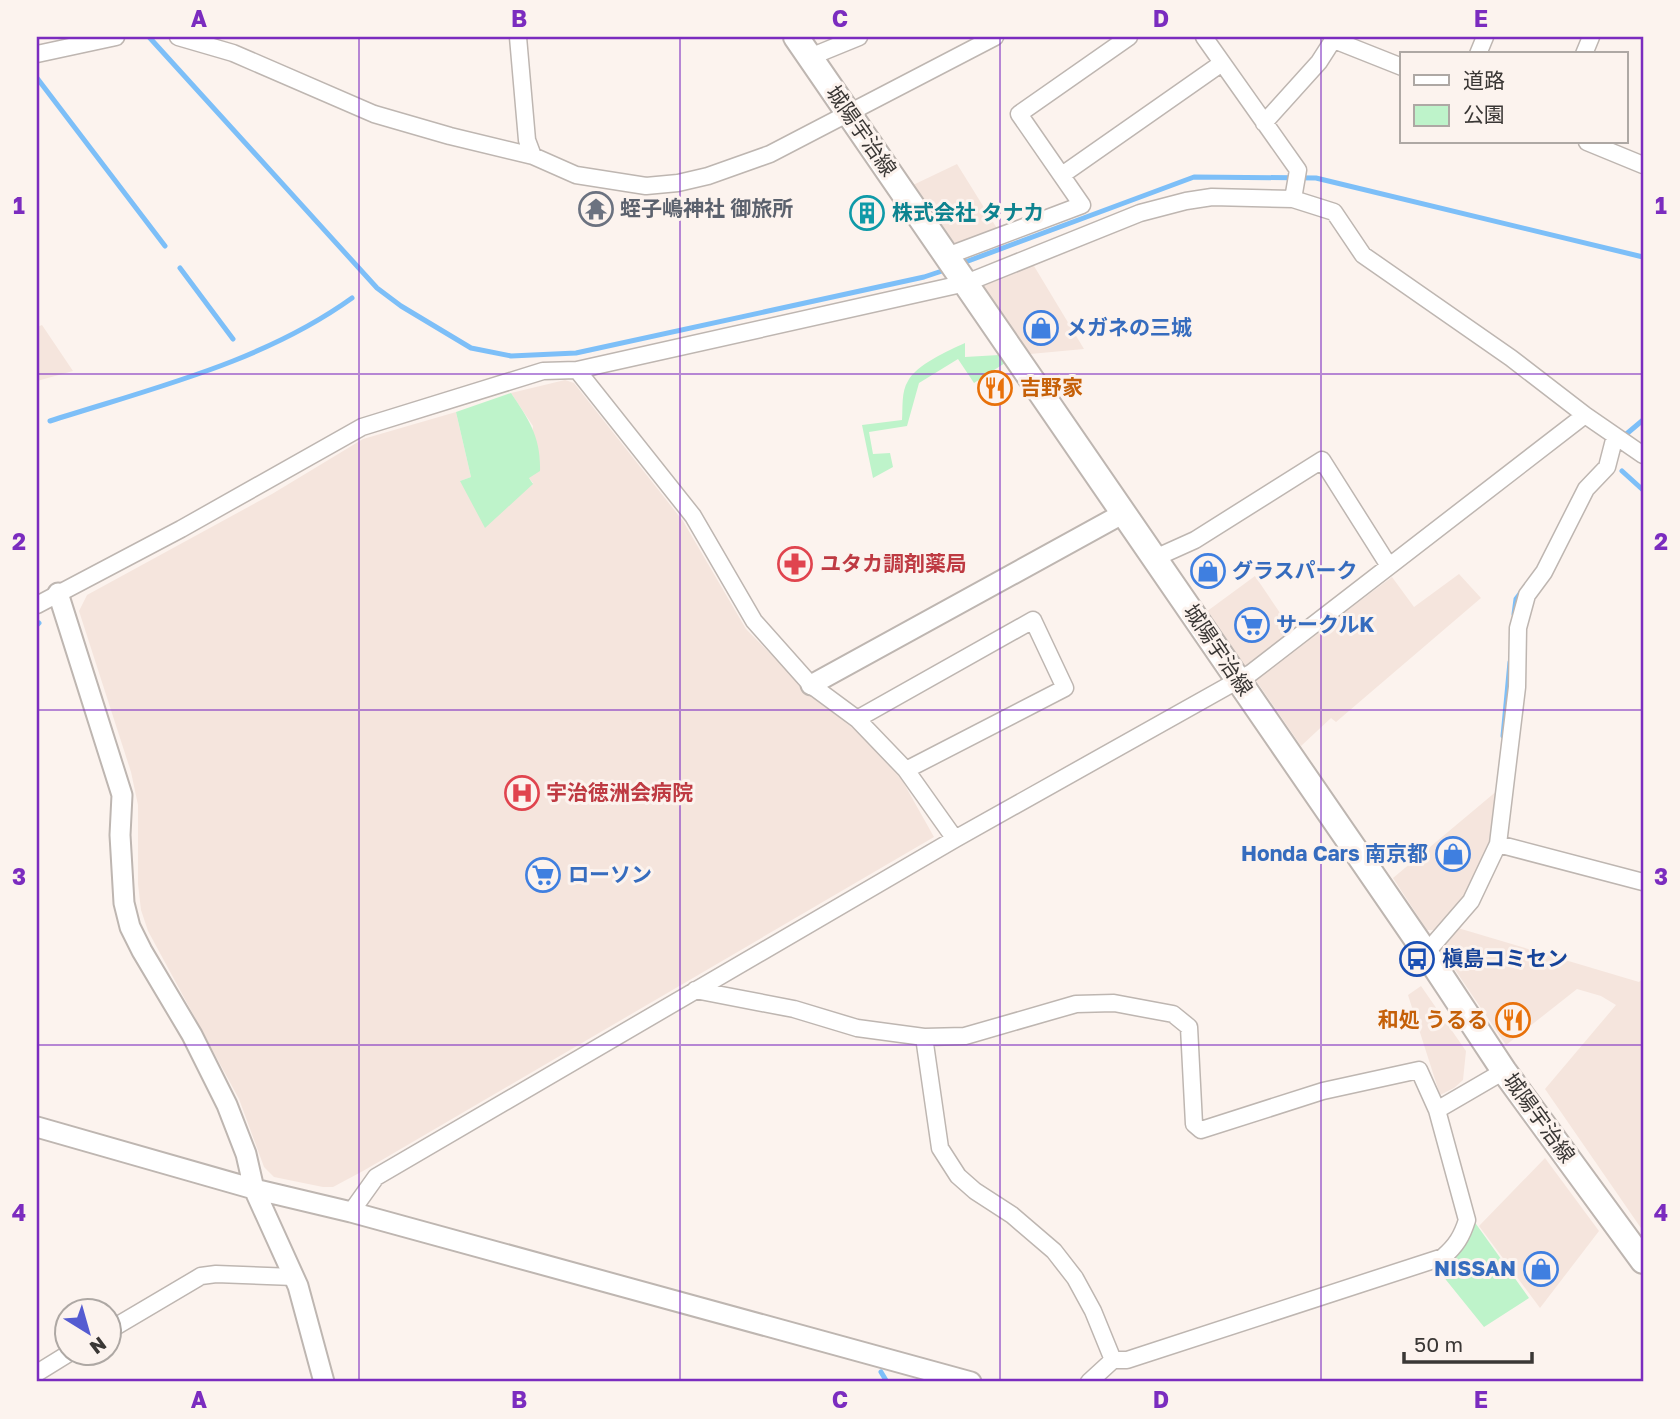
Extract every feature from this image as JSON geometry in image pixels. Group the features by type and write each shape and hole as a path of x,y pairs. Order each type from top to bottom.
{"main road":[{"name":"城陽宇治線","path":"803,47 1426,953 1504,1071 1643,1261"}],"street":[{"path":"37,54 116,37"},
{"path":"178,37 233,52 374,114 533,156 576,175 646,186 678,183 708,176 770,154 995,37"},
{"path":"518,37 527,140 533,156"},
{"path":"803,47 859,37"},
{"path":"956,268 1082,205 1019,114 1129,37"},
{"path":"1204,37 1298,170 1294,197"},
{"path":"1264,123 1319,62 1335,38 1400,66"},
{"path":"1062,176 1222,63"},
{"path":"1592,144 1643,164"},
{"path":"37,604 181,529 362,427 543,371 577,370 956,268 1140,213 1212,197 1294,197 1334,212 1363,255 1511,358 1643,455"},
{"path":"577,370 693,516 754,621 811,685 857,719 906,770 955,839"},
{"path":"351,1213 376,1177 955,839 1239,681 1586,415"},
{"path":"1426,953 1471,901 1498,844 1517,687 1518,628 1527,596 1544,572 1586,489 1607,467 1615,436"},
{"path":"1155,558 1195,540 1322,460 1389,566"},
{"path":"811,685 1124,513"},
{"path":"58,593 122,795 120,835 123,889 130,927 192,1035 227,1105 247,1157 254,1189 294,1277 324,1382"},
{"path":"857,719 1033,620 1065,688 906,770"},
{"path":"1498,844 1643,882"},
{"path":"695,990 794,1009 857,1028 923,1037 965,1037 1076,1004 1114,1003 1172,1014 1189,1027 1194,1124 1201,1130 1324,1091 1419,1070 1437,1110 1467,1220 1463,1233 1443,1257 1127,1360 1113,1360 1089,1382"},
{"path":"923,1037 940,1148 958,1176 975,1191 1012,1215 1054,1251 1075,1278 1093,1311 1113,1360"},
{"path":"1437,1110 1504,1071"},
{"path":"37,1127 254,1189 971,1382"},
{"path":"122,1323 201,1276 216,1273 294,1277"}],"shaded area":[{"path":"957,164 998,230 956,245 913,185"},
{"name":"メガネの三城","path":"1031,261 1084,349 1030,354 982,285"},
{"path":"42,325 73,371 37,381 37,327"},
{"name":"宇治徳洲会病院","path":"565,380 574,383 683,521 746,629 810,694 855,730 902,780 934,837 333,1187 274,1177 264,1167 239,1099 148,931 141,910 138,884 138,805 131,772 79,611 87,595 272,494 363,439 456,412 471,477 460,481 533,483 529,478 533,426 511,393"},
{"path":"1459,574 1481,598 1336,722 1331,718 1301,746 1255,679 1392,577 1414,607"},
{"name":"サークルK","path":"1255,576 1295,635 1247,670 1206,612"},
{"name":"Honda Cars 南京都","path":"1498,790 1492,835 1479,873 1468,893 1436,930 1427,930 1393,878"},
{"path":"1458,928 1639,982 1643,978 1643,1231 1545,1089 1616,1005 1601,996 1577,989 1506,1045 1445,955 1444,944"},
{"path":"1421,986 1466,1051 1463,1080 1440,1095 1408,995"},
{"name":"NISSAN","path":"1545,1158 1599,1231 1540,1308 1479,1226"}],"green space":[{"path":"965,343 965,357 999,355 1005,363 974,383 958,359 919,383 907,426 869,432 873,454 890,453 893,467 873,478 862,425 902,420 904,390 912,375 934,359"},
{"path":"511,393 533,429 540,471 529,478 533,484 485,528 460,481 471,477 456,412"},
{"path":"1471,1217 1529,1298 1484,1327 1434,1265"}],"waterway":[{"path":"149,37 377,288 401,306 471,348 511,356 576,353 924,277 948,269"},
{"path":"37,78 165,246"},
{"path":"960,264 1194,177 1316,178 1643,257"},
{"path":"180,268 233,339"},
{"path":"50,421 206,371 244,356 282,340 352,298"},
{"path":"1624,436 1643,420"},
{"path":"1622,471 1643,490"},
{"path":"1514,614 1516,599 1522,591"},
{"path":"1503,736 1510,662"},
{"path":"881,1372 887,1382"}],"place":[{"name":"蛭子嶋神社 御旅所","path":"596,209"},
{"name":"株式会社 タナカ","path":"867,213"},
{"name":"メガネの三城","path":"1041,328"},
{"name":"吉野家","path":"995,388"},
{"name":"ユタカ調剤薬局","path":"795,564"},
{"name":"グラスパーク","path":"1208,571"},
{"name":"サークルK","path":"1252,625"},
{"name":"宇治徳洲会病院","path":"522,793"},
{"name":"Honda Cars 南京都","path":"1453,854"},
{"name":"ローソン","path":"543,875"},
{"name":"槇島コミセン","path":"1417,959"},
{"name":"和処 うるる","path":"1513,1020"},
{"name":"NISSAN","path":"1541,1269"}]}
